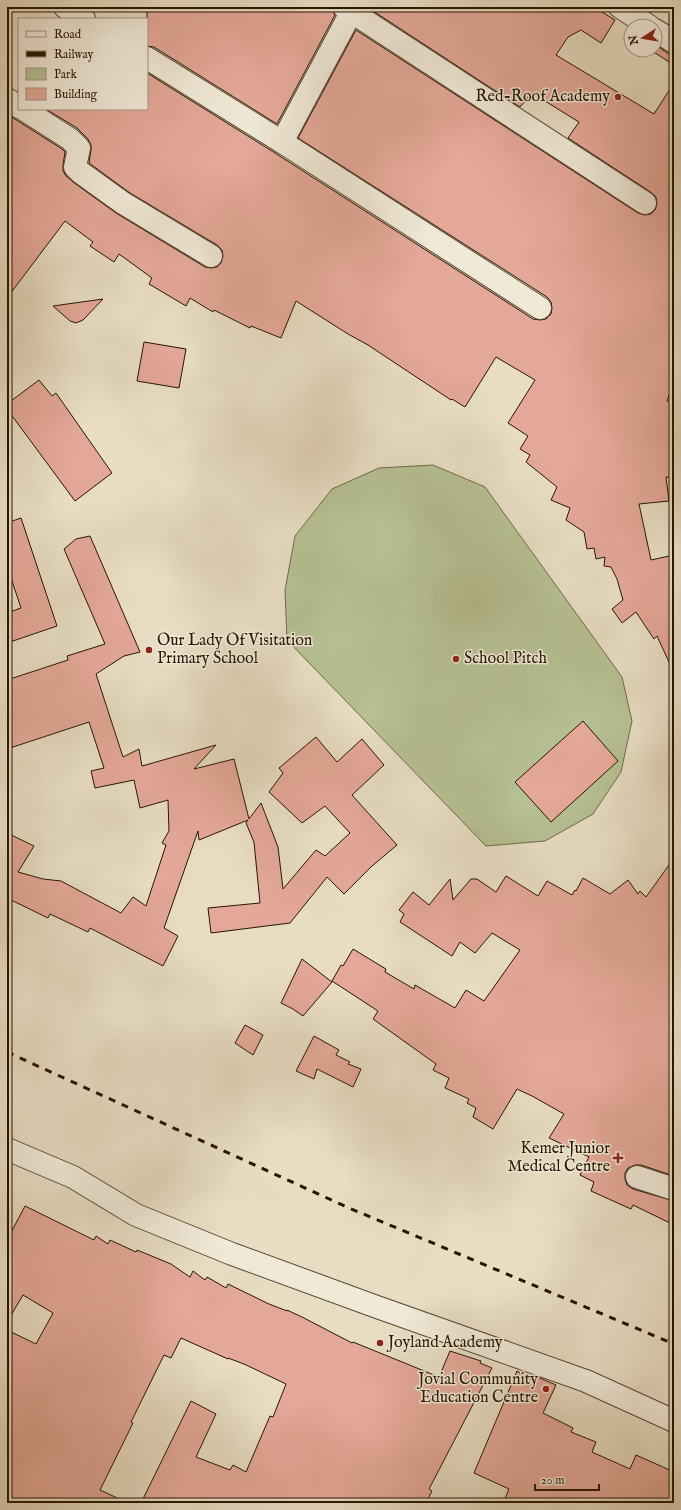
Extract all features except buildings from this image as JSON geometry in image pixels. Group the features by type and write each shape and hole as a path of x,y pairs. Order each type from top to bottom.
{"street":[{"path":"65,7 82,18"},
{"path":"620,7 637,18"},
{"path":"282,142 350,9 645,203"},
{"path":"663,35 674,42"},
{"path":"148,59 282,142 540,308"},
{"path":"7,99 18,106"},
{"path":"25,110 70,139 79,148 75,167 80,172 123,203 210,256"},
{"path":"7,1150 73,1176 136,1215 232,1254 384,1310 586,1381 674,1421"},
{"path":"637,1177 674,1189"}],"green space":[{"name":"School Pitch","path":"433,465 485,487 622,677 632,721 621,772 593,814 545,841 486,846 287,640 285,590 295,536 332,489 379,468"}],"railway":[{"path":"7,1052 349,1208 674,1344"}],"place":[{"name":"Red-Roof Academy","path":"618,97"},
{"name":"Our Lady Of Visitation Primary School","path":"149,650"},
{"name":"School Pitch","path":"456,659"},
{"name":"Kemer Junior Medical Centre","path":"618,1158"},
{"name":"Joyland Academy","path":"380,1343"},
{"name":"Jovial Community Education Centre","path":"546,1389"}]}
